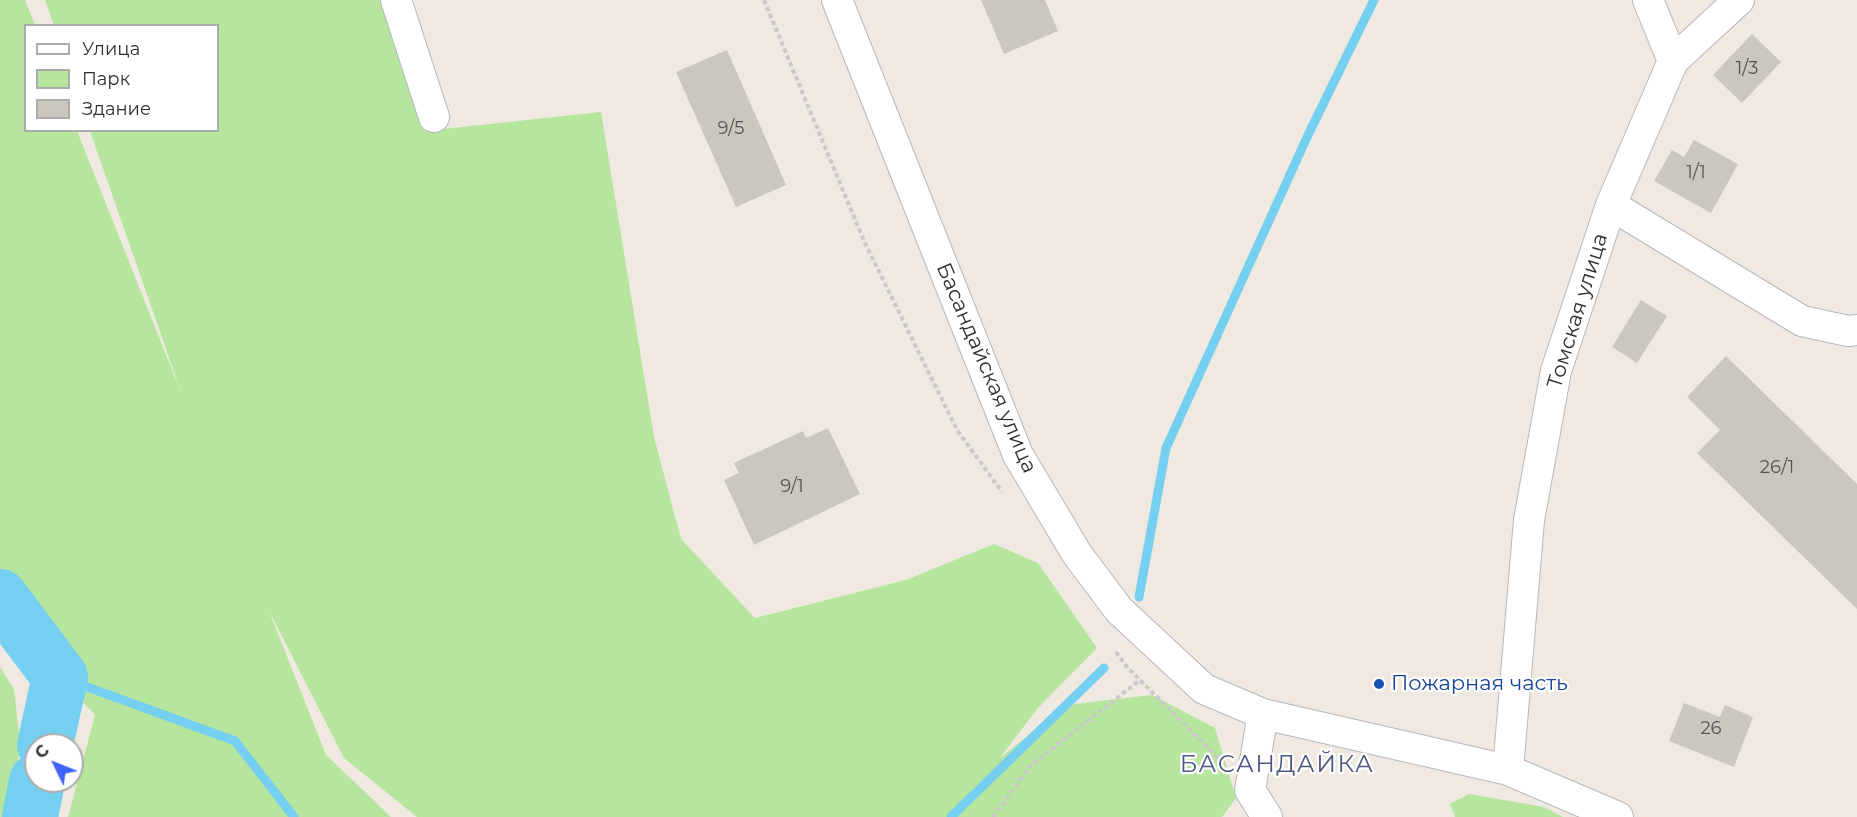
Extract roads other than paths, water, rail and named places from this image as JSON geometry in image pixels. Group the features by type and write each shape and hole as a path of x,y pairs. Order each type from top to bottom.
{"street":[{"path":"396,0 434,117"},
{"name":"Басандайская улица","path":"837,0 1018,455 1077,554 1119,610 1204,688 1263,714 1508,770 1593,804 1618,817"},
{"path":"1648,0 1673,61"},
{"name":"Томская улица","path":"1508,770 1529,520 1556,371 1611,205 1673,61 1739,0"},
{"path":"1611,205 1802,321 1848,331 1857,330"},
{"path":"1263,714 1250,790 1267,817"}],"waterway":[{"path":"1139,597 1166,448 1308,135 1374,0"},
{"name":"БАСАНДАЙКА","path":"0,597 60,677 48,733"},
{"path":"951,817 1104,668"},
{"path":"60,677 235,741 294,817"},
{"name":"БАСАНДАЙКА","path":"30,817 35,793"}],"place":[{"name":"Пожарная часть","path":"1379,684"}],"district":[{"name":"БАСАНДАЙКА","path":"1277,765"}]}
